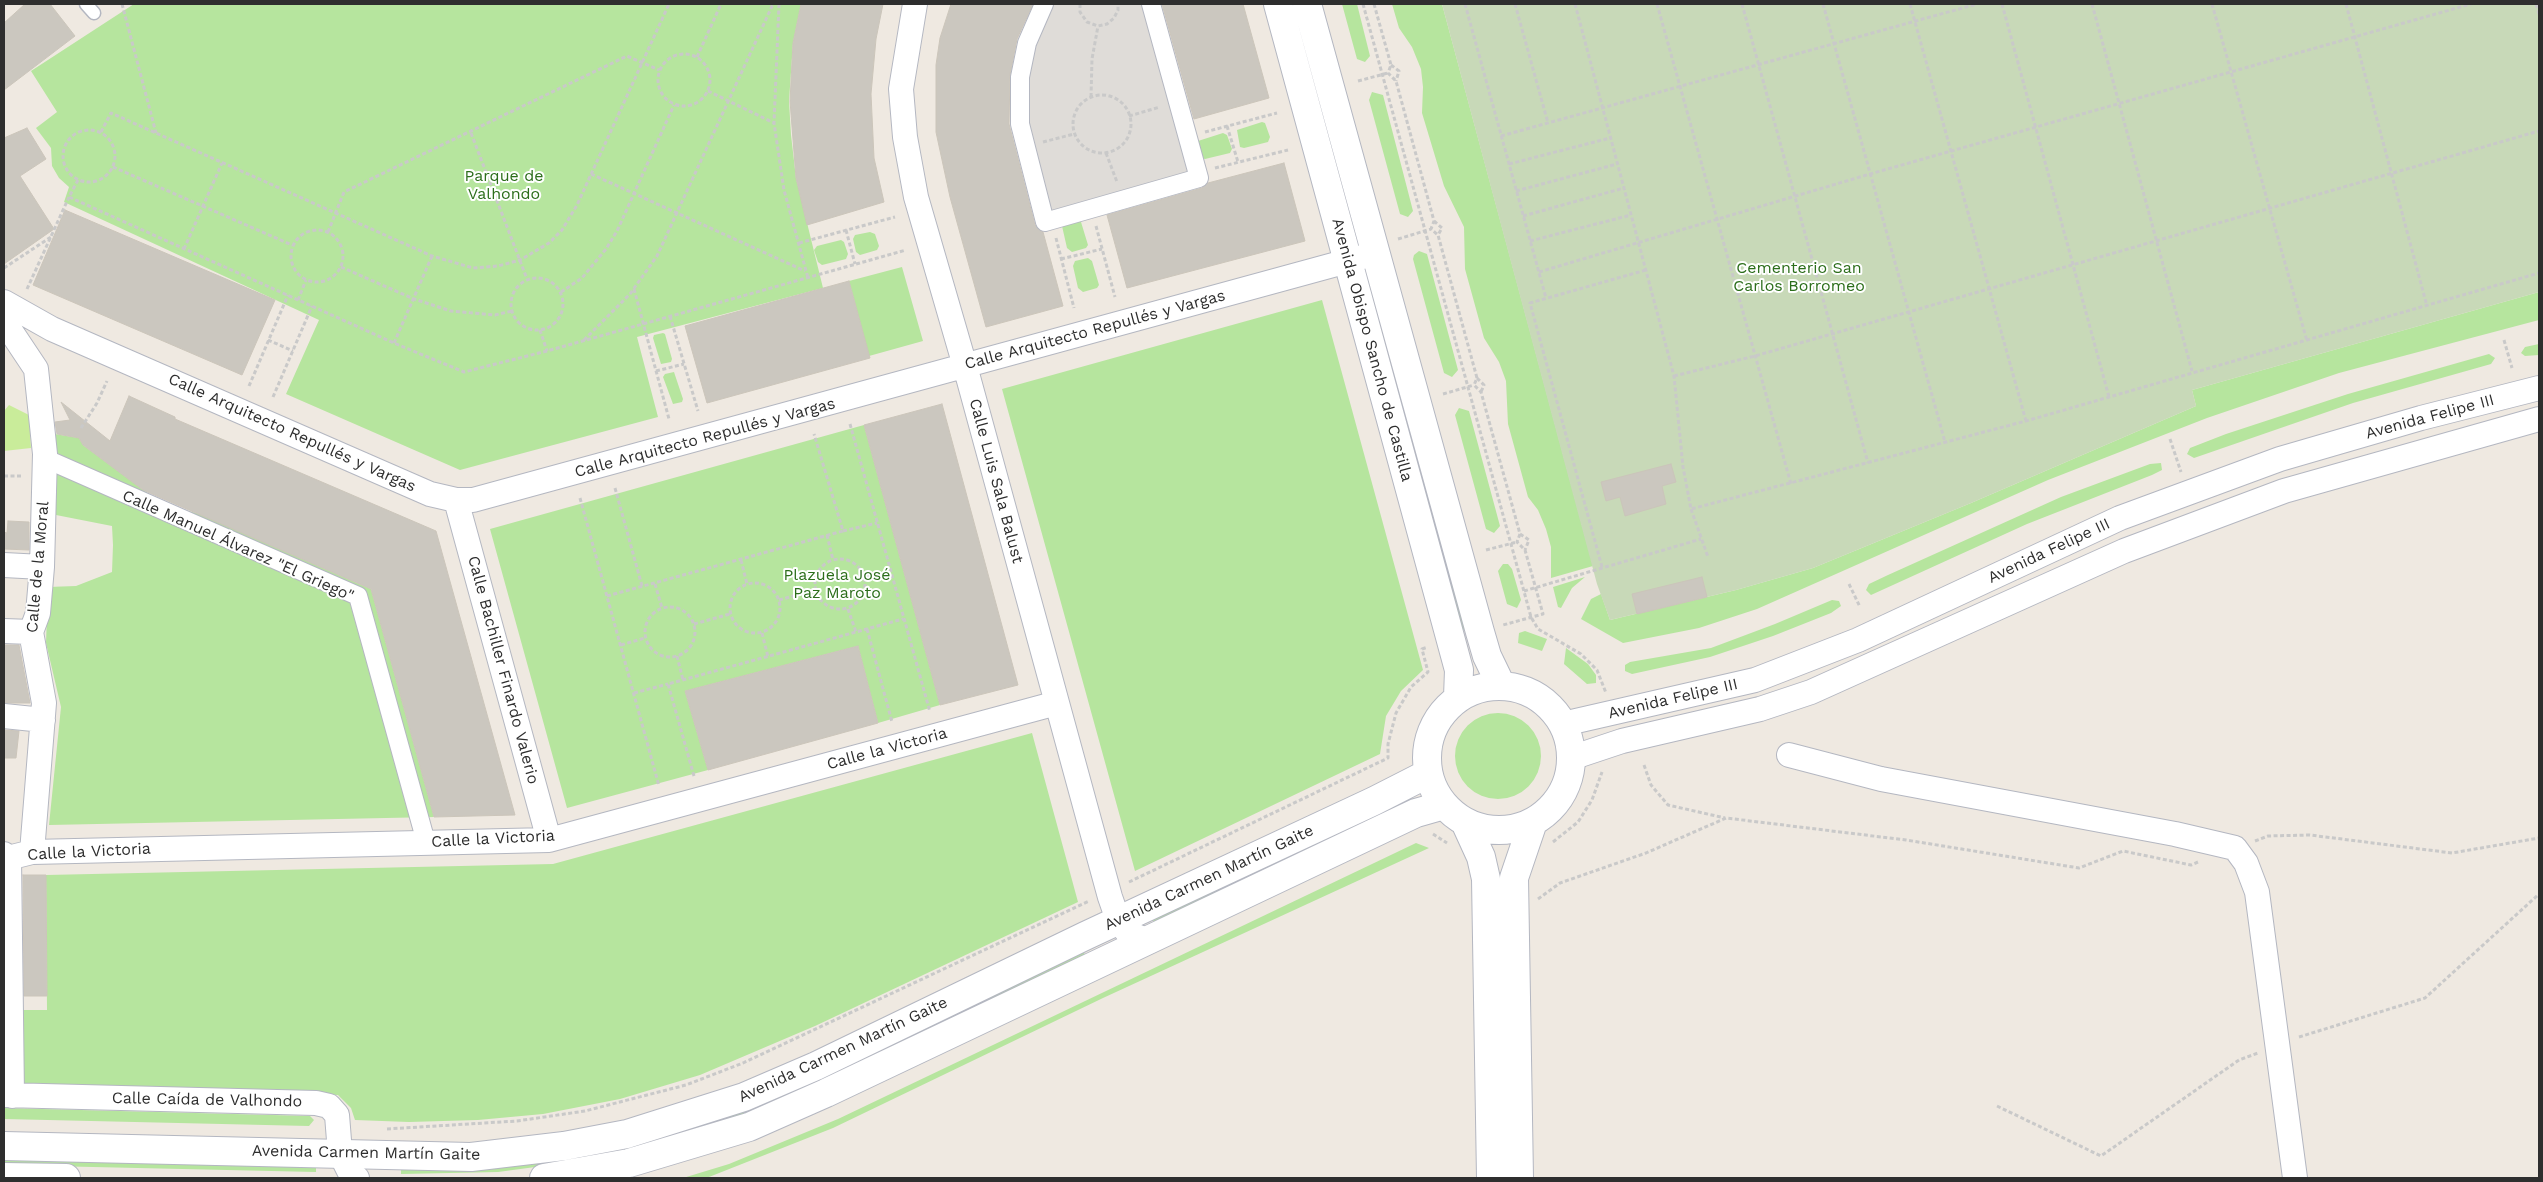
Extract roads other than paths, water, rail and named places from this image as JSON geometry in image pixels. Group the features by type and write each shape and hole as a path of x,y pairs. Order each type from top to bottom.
{"main road":[{"name":"Avenida Obispo Sancho de Castilla","path":"1278,4 1459,670 1458,697"},
{"name":"Avenida Obispo Sancho de Castilla","path":"1307,4 1387,246 1480,632 1487,656 1501,685"},
{"path":"1501,685 1514,686 1538,697 1549,705 1563,724 1569,741 1571,758 1564,788 1556,802 1532,822 1516,828 1499,830 1481,828 1465,822 1444,805 1434,790 1427,774 1426,752 1431,730 1442,712 1458,697 1479,687 1501,685"},
{"name":"Avenida Carmen Martín Gaite","path":"4,1146 471,1157 564,1146 627,1134 744,1097 816,1066 1118,920 1374,802 1427,774"},
{"name":"Avenida Carmen Martín Gaite","path":"544,1178 629,1163 749,1127 834,1089 1416,813 1444,805"},
{"path":"1465,822 1481,857 1486,879 1490,1178"},
{"path":"1519,1178 1514,878 1532,822"},
{"path":"4,1177 66,1178"}],"street":[{"name":"Calle Luis Sala Balust","path":"915,4 902,89 905,138 916,197 965,366 1118,920"},
{"path":"1044,4 1027,43 1020,77 1020,124 1045,222 1199,178 1151,4"},
{"name":"Calle Arquitecto Repullés y Vargas","path":"4,302 52,328 430,494 456,500 473,500 495,496 1348,261 1387,246"},
{"path":"10,337 25,334 34,327 52,328"},
{"name":"Calle de la Moral","path":"10,337 36,370 42,408 45,454 42,568 38,613 31,632 44,703 32,852"},
{"name":"Avenida Felipe III","path":"1563,724 1755,680 1858,640 2120,518 2146,508 2280,459 2421,418 2539,388"},
{"name":"Avenida Felipe III","path":"1571,758 1622,741 1760,709 1811,692 2133,547 2284,491 2539,419"},
{"name":"Calle Manuel Álvarez \"El Griego\"","path":"53,462 358,596 426,842"},
{"name":"Calle Bachiller Finardo Valerio","path":"456,500 549,840"},
{"path":"4,565 42,568"},
{"path":"4,631 31,632"},
{"name":"Calle la Victoria","path":"6,857 32,852 549,840 1057,703"},
{"path":"4,716 43,720"},
{"path":"1789,755 1881,779 2175,834 2235,848 2246,862 2257,892 2295,1178"},
{"path":"6,857 8,1095"},
{"path":"1118,920 1128,932 1146,940"},
{"name":"Calle Caída de Valhondo","path":"8,1095 316,1103 329,1106 337,1115 340,1153 349,1171 357,1178"}],"park label":[{"name":"Parque de Valhondo","path":"504,185"},
{"name":"Cementerio San Carlos Borromeo","path":"1799,277"},
{"name":"Plazuela José Paz Maroto","path":"837,584"}]}
